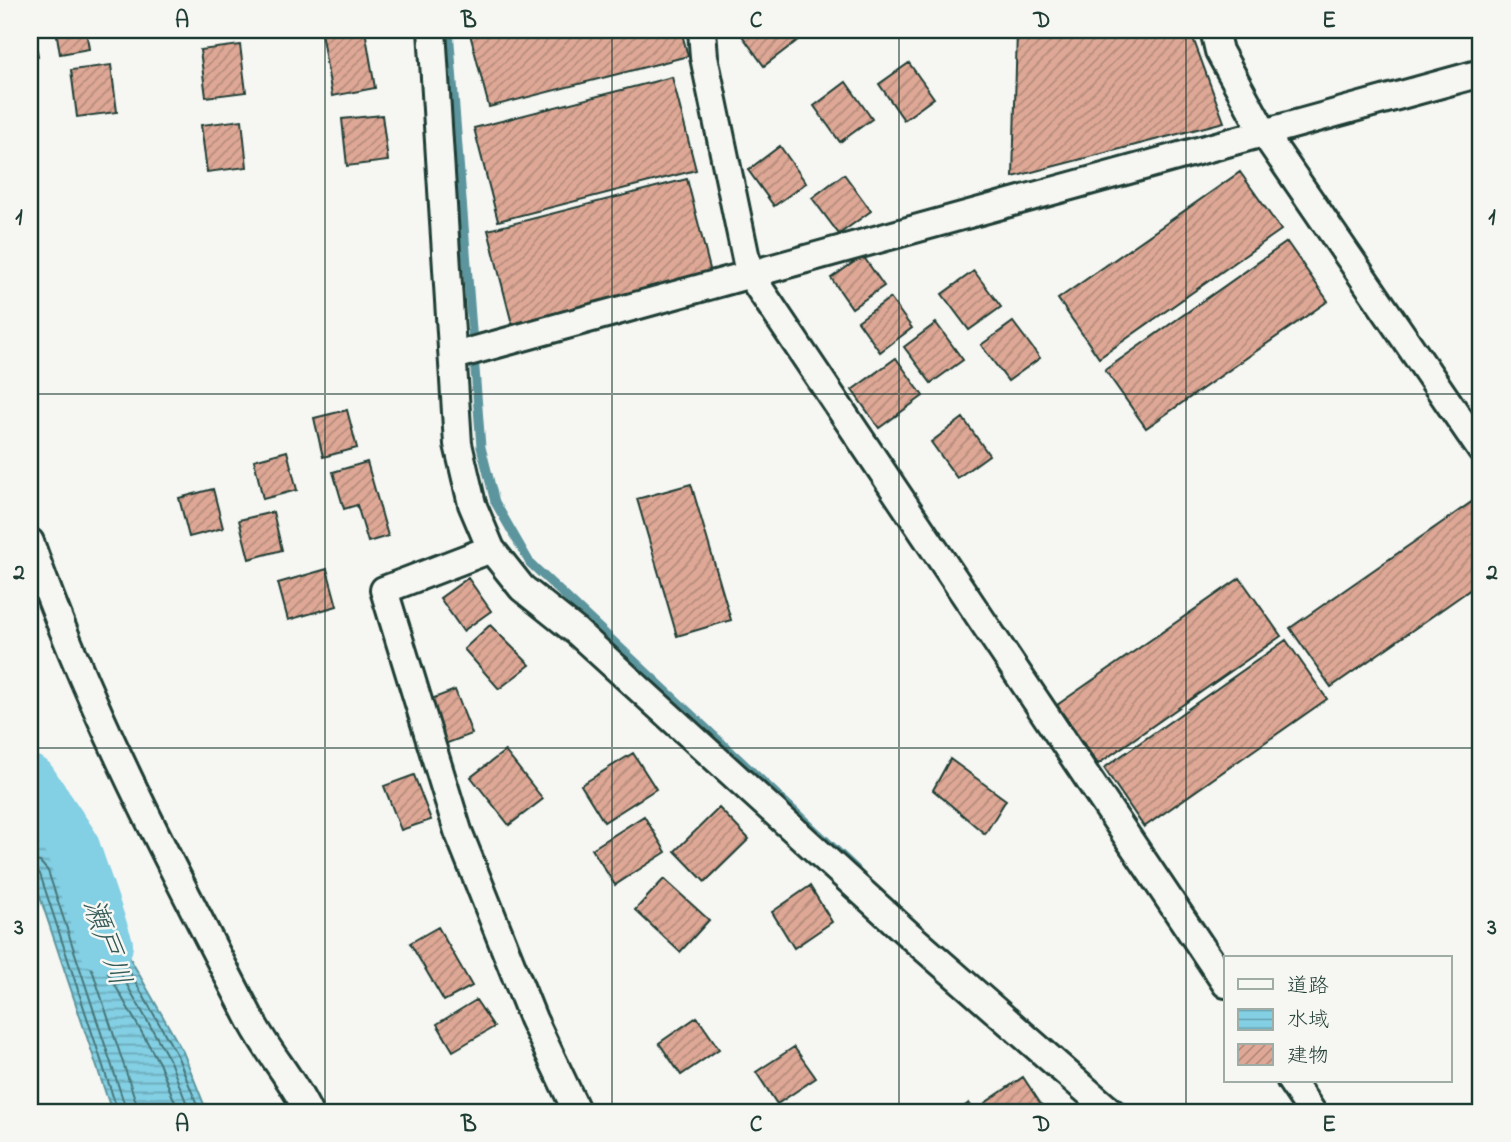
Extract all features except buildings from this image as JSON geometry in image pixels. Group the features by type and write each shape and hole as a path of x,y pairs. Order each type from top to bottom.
{"street":[{"path":"432,30 458,444 472,504 491,549 522,588 577,632 908,933 1111,1112"},
{"path":"702,30 704,57 749,273 1224,981"},
{"path":"1214,30 1219,51 1264,133 1481,450"},
{"path":"454,356 1481,73"},
{"path":"30,542 50,601 148,820 257,1031 298,1090 308,1112"},
{"path":"491,549 384,590 458,831 533,1019 577,1112"},
{"path":"1292,1082 1312,1112"}],"water":[{"path":"30,782 183,1052 207,1112 112,1112 30,867"}],"waterway":[{"path":"449,30 481,447 495,502 530,563 856,869"},
{"name":"瀬戸川","path":"30,782 72,845 106,945"},
{"path":"1114,1099 1130,1112"}]}
